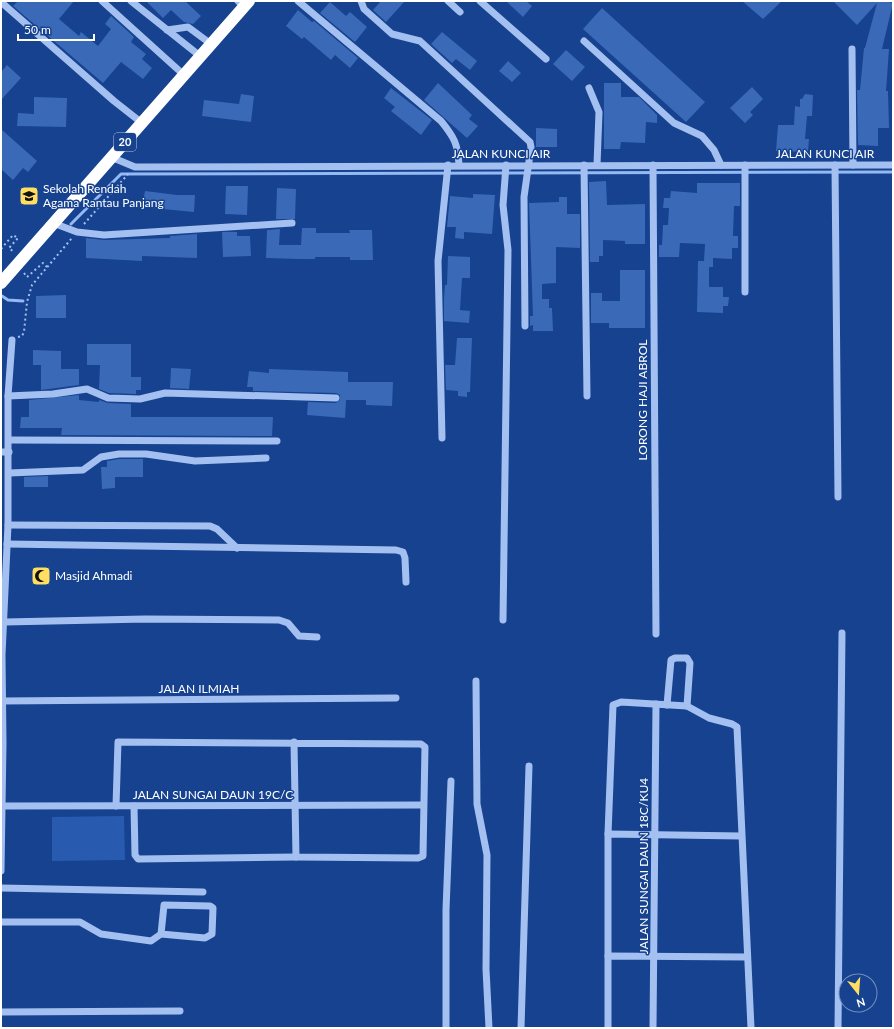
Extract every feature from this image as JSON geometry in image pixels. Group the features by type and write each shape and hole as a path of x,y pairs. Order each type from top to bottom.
{"highway":[{"name":"20","path":"3,278 184,75 211,44 243,3"}],"street":[{"path":"102,1 184,75"},
{"path":"131,1 200,56"},
{"path":"298,1 441,121 455,138 459,165"},
{"path":"361,1 364,9 392,34 420,41 527,139 531,147 524,197 525,326"},
{"path":"448,1 460,12"},
{"path":"480,1 546,59"},
{"path":"1,2 114,101 142,123"},
{"path":"167,30 188,27 211,44"},
{"path":"584,41 674,123 702,136 714,150 721,165"},
{"path":"852,49 853,165"},
{"path":"589,88 600,112 597,165"},
{"name":"JALAN KUNCI AIR","path":"111,157 135,167 448,167 459,165 506,167 584,167 597,165 653,167 721,165 745,167 836,167 853,165 893,165"},
{"path":"442,438 438,261 448,167"},
{"path":"503,620 508,250 503,205 506,167"},
{"path":"584,167 587,396"},
{"name":"LORONG HAJI ABROL","path":"653,167 656,634"},
{"path":"745,167 745,292"},
{"path":"836,167 838,497"},
{"path":"53,223 77,232 104,235 292,223"},
{"path":"1,871 3,806 1,701 2,655 5,622 3,595 5,541 8,525 8,396 12,340"},
{"path":"8,396 53,394 87,389 108,398 140,399 165,393 336,398"},
{"path":"9,440 277,441"},
{"path":"1,452 9,452"},
{"path":"9,473 83,470 100,457 120,454 146,454 195,461 266,458"},
{"path":"8,525 210,526 217,529 237,548"},
{"path":"5,541 237,548 396,550 403,552 405,558 406,582"},
{"path":"5,622 145,619 279,620 288,623 299,636 317,637"},
{"path":"838,1028 842,633"},
{"path":"667,705 671,660 675,658 687,658 690,663 687,706"},
{"path":"476,681 477,804 487,855 486,968 489,1028"},
{"name":"JALAN ILMIAH","path":"1,701 396,698"},
{"path":"608,1028 608,834 613,705 621,702 687,706 709,718 732,724 737,728 751,1028"},
{"name":"JALAN SUNGAI DAUN 18C/KU4","path":"654,1028 656,704"},
{"path":"116,806 118,742 294,742 424,745 425,747 423,856 420,858 296,856 138,859 135,855 134,806"},
{"path":"294,742 296,856"},
{"path":"521,1028 529,766"},
{"path":"446,1028 446,910 451,781"},
{"name":"JALAN SUNGAI DAUN 19C/C","path":"3,806 296,807 423,805"},
{"path":"608,834 741,836"},
{"path":"1,888 203,892"},
{"path":"1,922 80,922 101,934 151,941 161,934 209,937 212,934 213,908 210,906 164,905 161,934"},
{"path":"608,956 654,955 747,957"},
{"path":"1,1012 180,1011"}],"path":[{"path":"12,340 22,336 24,332 27,302 32,285 126,177"},
{"path":"1,250 13,234 18,238 9,248"},
{"path":"26,270 23,274 27,277 42,263 47,267"}],"shaded area":[{"path":"124,816 125,860 52,861 52,817"}],"building":[{"path":"18,1 74,1 59,19 79,36 81,32 98,46 111,29 105,24 111,16 134,37 131,42 146,54 142,59 152,68 143,79 121,62 103,83 13,6"},
{"path":"146,1 185,1 201,16 193,24 184,22 171,10 163,18"},
{"path":"381,1 405,1 386,22 373,10"},
{"path":"506,1 526,1 532,6 523,17"},
{"path":"742,1 782,1 763,19"},
{"path":"833,1 885,1 893,3 882,49 889,49 886,91 888,91 889,128 878,128 878,146 858,145 857,90 860,90 864,48 877,3 857,25"},
{"path":"330,2 346,16 350,12 367,27 355,42 320,13"},
{"path":"602,8 705,102 686,122 583,29"},
{"path":"298,10 312,22 314,21 358,58 350,68 335,55 331,60 304,37 302,39 286,26"},
{"path":"442,32 477,61 470,70 456,59 452,63 431,44"},
{"path":"566,50 585,67 572,81 553,64"},
{"path":"508,61 521,73 512,82 499,71"},
{"path":"7,65 21,78 1,100 1,72"},
{"path":"438,83 472,115 469,119 478,126 467,138 424,100"},
{"path":"604,83 621,83 621,97 639,97 657,115 657,123 646,122 645,143 621,142 620,149 604,149"},
{"path":"752,87 763,99 750,112 753,115 745,123 730,108"},
{"path":"391,88 432,120 421,135 391,111 395,107 384,98"},
{"path":"241,94 254,96 251,122 202,116 204,100 239,104"},
{"path":"805,94 813,95 812,116 807,116 805,139 809,139 808,152 776,151 778,125 794,125 795,106 800,107 800,99 802,99"},
{"path":"34,97 67,98 66,127 17,126 18,113 34,114"},
{"path":"536,128 557,129 557,147 536,147"},
{"path":"1,129 37,161 28,172 23,168 13,180 1,169"},
{"path":"606,181 607,205 645,204 645,244 625,244 625,241 603,240 603,256 599,256 599,262 590,262 589,182"},
{"path":"697,183 740,183 740,206 734,206 733,236 738,236 738,248 732,248 732,259 713,258 713,267 709,267 709,287 723,287 723,297 729,297 728,306 723,306 723,313 697,312 698,261 704,261 705,244 680,243 679,257 659,257 659,245 662,245 663,225 668,225 669,208 663,208 664,198 670,198 671,191 697,193"},
{"path":"226,186 248,186 247,215 225,214"},
{"path":"277,188 296,189 295,219 276,219"},
{"path":"145,191 177,195 195,195 194,212 142,207"},
{"path":"473,194 495,195 492,234 464,232 464,239 455,238 456,227 447,227 450,196 473,198"},
{"path":"559,197 567,197 567,214 580,214 580,248 556,247 556,283 542,284 542,299 549,299 549,308 552,308 553,331 533,331 533,325 530,326 530,316 533,316 529,203 559,202"},
{"path":"302,228 316,228 316,233 350,233 349,230 372,230 373,260 350,260 350,257 315,257 315,259 266,258 267,230 280,229 279,245 301,245"},
{"path":"222,232 237,232 237,236 250,236 251,256 223,257"},
{"path":"197,234 197,258 142,256 142,261 86,258 86,238 104,240 170,238 170,236"},
{"path":"448,256 470,257 470,278 462,278 460,310 470,311 469,323 444,321 444,297 445,285 447,285"},
{"path":"620,270 645,270 645,328 609,328 609,323 591,323 591,293 602,293 602,301 620,301"},
{"path":"66,295 66,318 36,318 36,296"},
{"path":"457,338 472,338 470,392 467,392 467,397 458,396 458,391 446,390 445,365 455,365"},
{"path":"87,344 131,344 131,377 141,377 141,390 136,390 136,394 109,393 99,389 100,365 87,365"},
{"path":"33,350 61,351 61,369 79,369 79,385 41,390 41,365 33,365"},
{"path":"171,368 191,369 189,389 170,388"},
{"path":"269,369 348,372 348,382 393,382 392,406 366,405 366,400 346,400 345,418 307,415 308,402 336,403 340,400 340,395 336,393 253,391 253,387 247,387 249,371 269,373"},
{"path":"79,395 79,400 99,402 99,400 108,403 131,404 131,417 273,417 272,436 61,435 62,428 20,428 21,417 29,417 29,400"},
{"path":"119,459 143,459 143,477 115,477 115,488 102,489 101,467 107,467 107,461"},
{"path":"48,476 48,487 24,487 24,477"}],"waterway":[{"path":"71,224 121,174 893,172"},
{"path":"2,296 8,300 23,301"}],"place":[{"name":"Sekolah Rendah Agama Rantau Panjang","path":"29,196"},
{"name":"Masjid Ahmadi","path":"41,576"}]}
